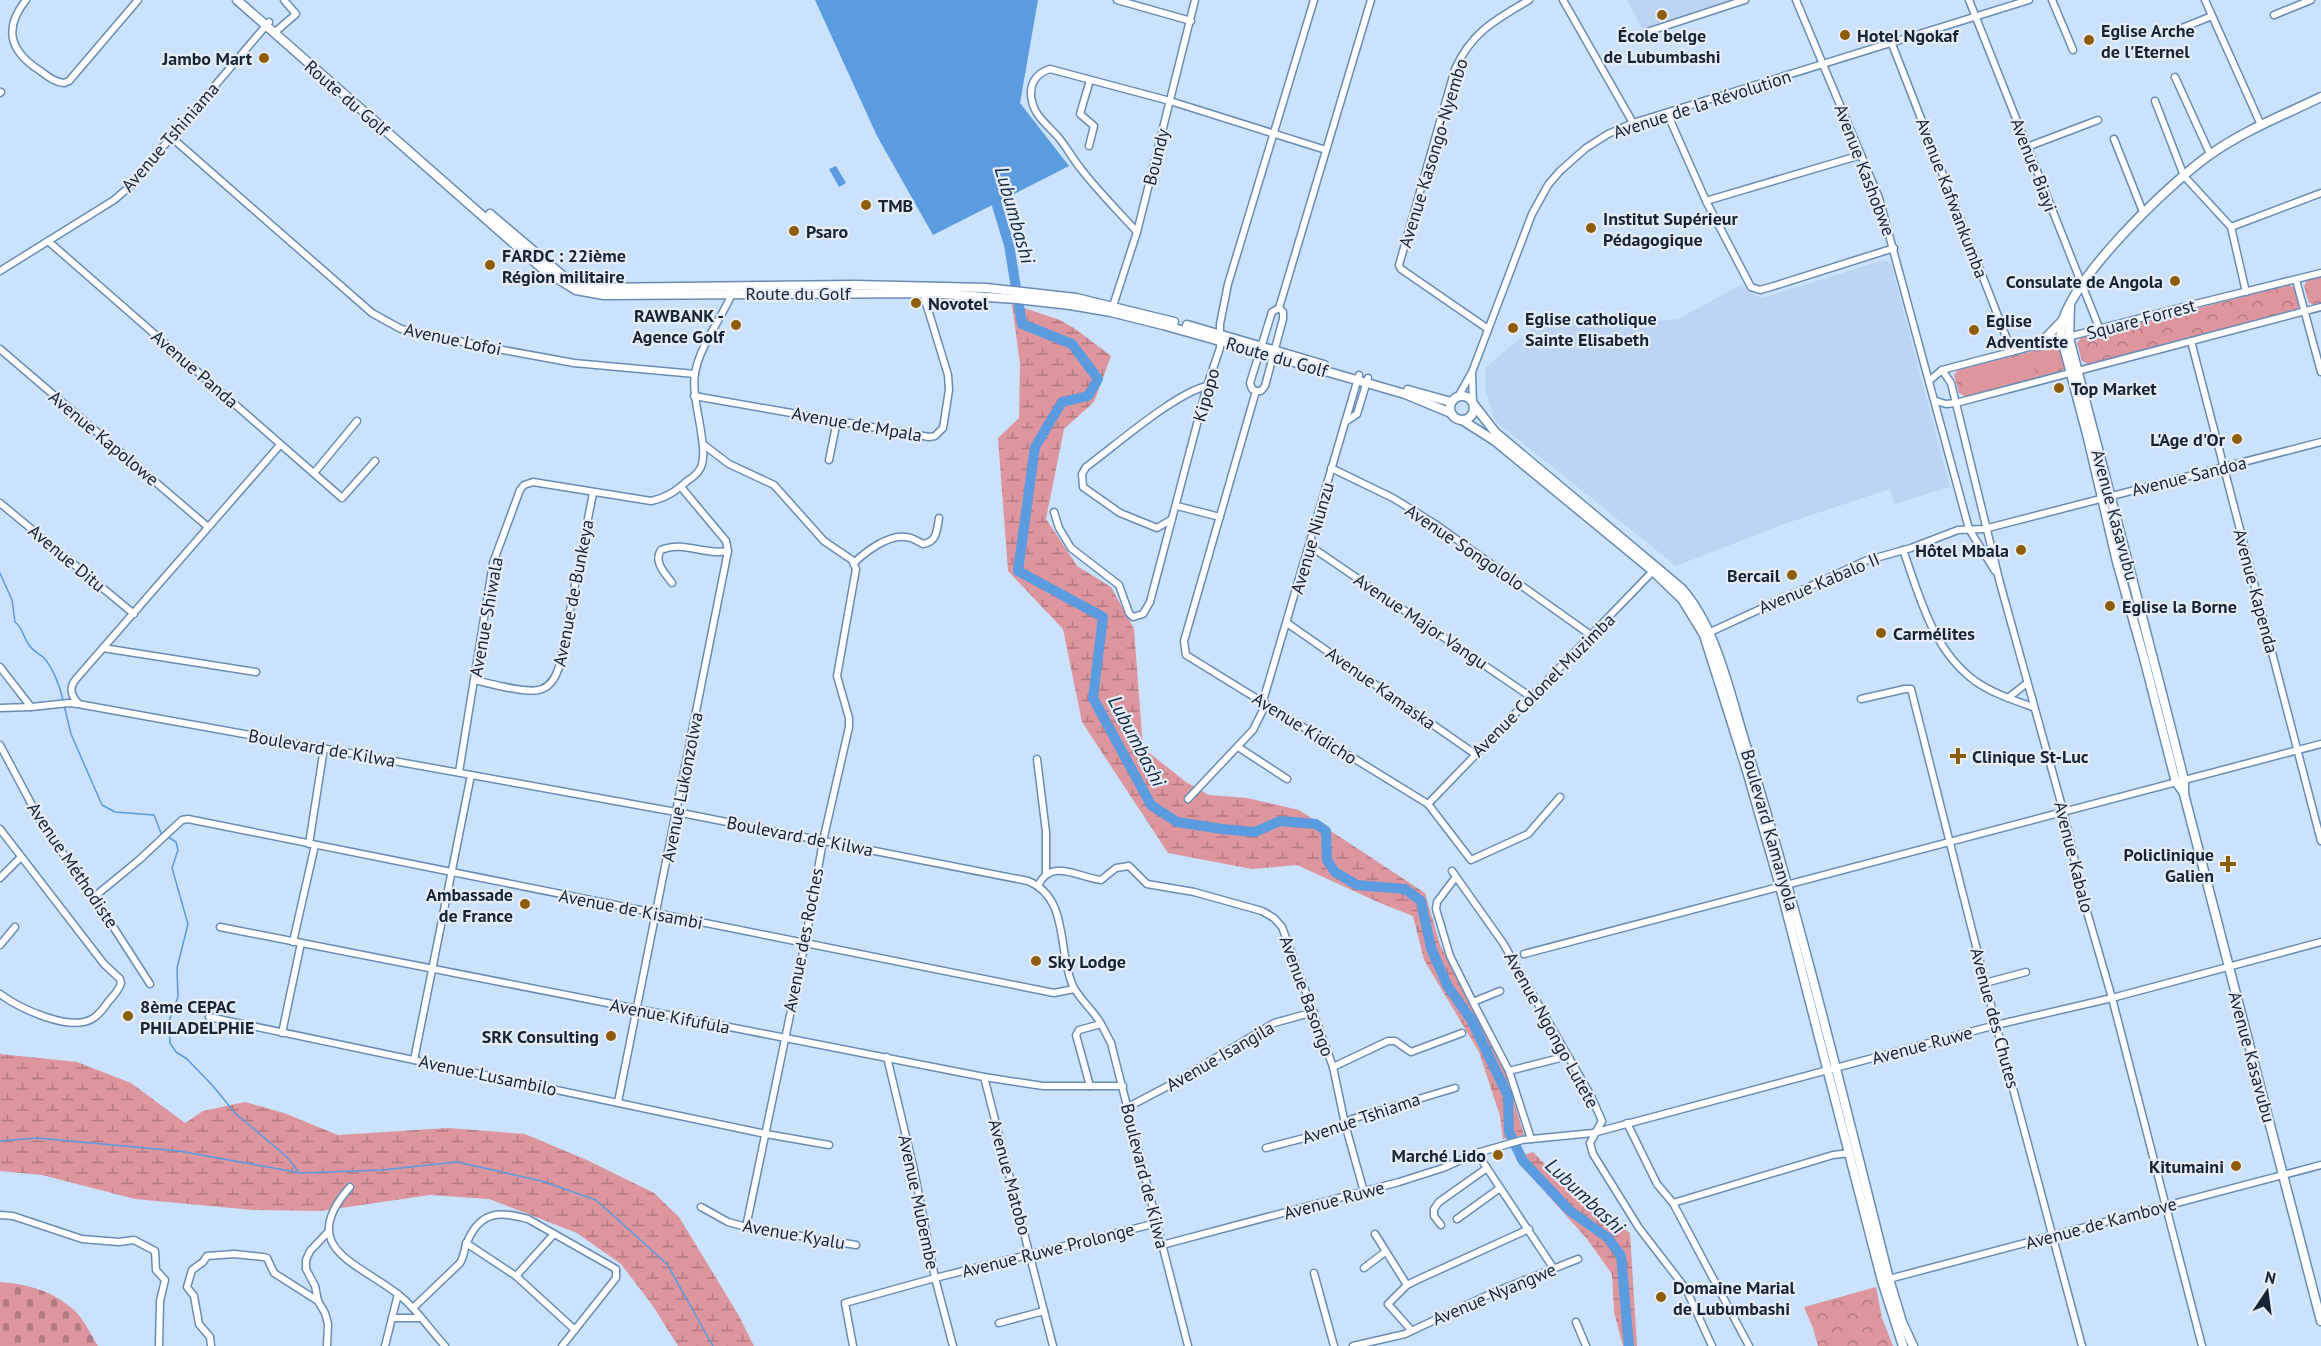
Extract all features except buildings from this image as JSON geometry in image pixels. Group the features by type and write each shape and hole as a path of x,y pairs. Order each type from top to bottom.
{"main road":[{"name":"Route du Golf","path":"237,0 276,31 544,270 567,286 582,292 600,295 764,290 922,289 1013,294 1112,309 1221,338 1367,380 1451,413"},
{"path":"245,0 267,24"},
{"path":"2038,346 2061,322 2081,285 2143,212 2184,176 2210,154 2261,125 2321,98"},
{"name":"Avenue Kasavubu","path":"2070,306 2065,339 2106,497 2117,562 2184,794 2321,1321"},
{"path":"2061,322 2065,339"},
{"path":"1367,380 1455,399 1468,398 1474,405 1472,415 1461,420 1455,418 1451,413 1455,399"},
{"name":"Boulevard Kamanyola","path":"1474,405 1488,426 1555,486 1655,569 1706,633 1753,780 1783,885 1885,1280 1913,1346"},
{"name":"Boulevard Kamanyola","path":"1461,420 1484,433 1555,486"},
{"name":"Boulevard Kamanyola","path":"1832,1069 1850,1153 1903,1346"}],"street":[{"path":"26,0 12,22 16,50 25,61 55,81 64,83 69,81 138,0"},
{"path":"276,31 296,14 284,0"},
{"path":"1116,0 1191,21"},
{"name":"Boundy","path":"1112,309 1137,232 1195,0"},
{"name":"Kipopo","path":"1054,512 1059,528 1071,548 1119,585 1129,613 1133,616 1143,614 1150,602 1221,338 1222,308 1228,284 1314,0"},
{"path":"1279,308 1284,318 1264,389 1257,391 1252,389 1250,383 1270,314 1279,308 1371,0"},
{"name":"Avenue Kasongo-Nyembo","path":"1488,329 1401,269 1399,265 1455,69 1462,53 1475,36 1488,25 1529,0"},
{"path":"1563,0 1634,123"},
{"path":"1647,32 1745,0"},
{"name":"Avenue Kashobwe","path":"1796,0 1879,198 1930,380"},
{"name":"Avenue Biayi","path":"1969,0 2100,330"},
{"name":"Avenue de la Révolution","path":"1472,372 1533,214 1548,185 1586,148 1608,134 1634,123 2030,0"},
{"path":"2052,0 2073,50"},
{"path":"2205,0 2261,125"},
{"path":"2274,15 2311,0"},
{"path":"2177,30 2212,16"},
{"name":"Avenue Tshiniama","path":"0,271 121,195 267,24"},
{"name":"Avenue Kafwankumba","path":"1892,44 2012,352"},
{"path":"1137,232 1081,170 1059,138 1037,112 1032,102 1033,84 1036,76 1042,71 1050,69 1170,101 1326,150"},
{"path":"2175,77 2210,154"},
{"path":"1089,146 1094,126 1080,114 1090,80"},
{"path":"2155,101 2184,176 2231,226 2246,292"},
{"path":"1667,113 1706,201 1748,284 1755,289 1774,286 1894,248"},
{"path":"2027,147 2098,120"},
{"name":"Avenue Lofoi","path":"171,137 372,313 388,322 418,333 574,363 695,374"},
{"path":"2114,139 2143,212"},
{"path":"1706,201 1861,155"},
{"path":"2231,226 2321,193"},
{"name":"Avenue Panda","path":"48,241 342,498 375,461"},
{"name":"Square Forrest","path":"1930,380 1941,371 2321,273"},
{"path":"2296,280 2321,372"},
{"name":"Avenue de Mpala","path":"694,396 929,438 943,428 949,382 922,289"},
{"name":"Avenue Shiwala","path":"459,772 493,563 520,490 531,482 651,501 669,495 681,487 700,469 704,455 694,396 695,374 704,348 731,291"},
{"name":"Square Forrest","path":"1936,401 1946,404 1956,403 2321,307"},
{"name":"Avenue Kapenda","path":"2191,341 2321,841"},
{"name":"Avenue Kapolowe","path":"0,350 208,527"},
{"path":"1924,360 1941,371"},
{"name":"Avenue Kabalo","path":"1941,371 1951,383 1998,576 2063,810 2085,905 2112,998 2202,1346"},
{"path":"1455,399 1472,372"},
{"path":"1472,372 1474,405"},
{"name":"Avenue Niunzu","path":"1188,799 1253,730 1265,703 1358,378"},
{"path":"1345,423 1357,414 1367,380"},
{"path":"1930,380 1969,529 1998,576"},
{"path":"1173,519 1157,528 1120,513 1083,487 1082,474 1086,467 1167,407 1188,393 1207,386"},
{"path":"1177,506 1220,517 1257,391"},
{"path":"314,473 357,421"},
{"path":"829,460 837,422"},
{"name":"Avenue Sandoa","path":"1903,550 1958,530 1987,528 2321,442"},
{"path":"78,704 72,694 73,683 280,445"},
{"path":"704,445 729,464 774,485 824,541 854,563 895,537 908,537 923,544 931,542 937,534 939,518"},
{"name":"Avenue Songololo","path":"1331,468 1393,498 1435,524 1593,636"},
{"path":"672,583 659,564 658,557 661,550 678,545 716,552 728,551 726,541 681,487"},
{"name":"Avenue de Bunkeya","path":"474,680 533,691 544,688 554,680 559,667 592,493"},
{"name":"Avenue Ditu","path":"0,503 134,614"},
{"name":"Avenue Kidicho","path":"1220,517 1184,641 1184,651 1189,657 1428,804"},
{"name":"Avenue Major Vangu","path":"1310,546 1531,697"},
{"name":"Avenue Kabalo II","path":"1706,633 1851,566 1903,550 1933,630 1941,645 1975,681 2008,698 2033,707"},
{"name":"Avenue Lukonzolwa","path":"618,1102 728,551"},
{"name":"Avenue des Roches","path":"746,1227 849,722 837,679 856,573 854,563"},
{"name":"Avenue Colonel Muzimba","path":"1428,804 1593,636 1655,569"},
{"name":"Avenue Kamaska","path":"1287,623 1475,754"},
{"path":"103,648 256,672"},
{"path":"0,667 31,707"},
{"path":"2008,698 2027,683"},
{"name":"Avenue des Chutes","path":"1861,699 1911,689 1985,983 2082,1346"},
{"name":"Boulevard de Kilwa","path":"0,708 69,702 676,812 1028,881 1038,886 1054,905 1068,971 1074,988 1101,1024 1111,1043 1188,1346"},
{"path":"1524,954 2063,810 2321,744"},
{"name":"Avenue Méthodiste","path":"0,745 42,824 94,897 150,984"},
{"path":"1238,747 1287,779"},
{"path":"293,942 312,845 324,748"},
{"path":"1037,759 1046,840 1046,874 1038,886"},
{"path":"414,1060 471,775"},
{"path":"1428,804 1468,858 1473,860 1528,834 1560,797"},
{"name":"Avenue de Kisambi","path":"94,897 182,820 188,819 1054,993 1074,988"},
{"path":"0,829 121,983 101,1011 91,1020 83,1022 49,1018 30,1012 0,994"},
{"path":"0,878 21,857"},
{"name":"Avenue Basongo","path":"1046,874 1051,871 1064,871 1101,880 1116,868 1130,866 1147,884 1194,892 1262,911 1274,918 1282,927 1333,1067 1345,1124 1364,1192"},
{"name":"Avenue Ngongo Lutete","path":"1473,1002 1450,956 1436,906 1453,875 1475,901 1503,943 1602,1117 1602,1125 1590,1143 1595,1158 1639,1228 1686,1289 1712,1346"},
{"path":"0,945 15,927"},
{"name":"Avenue Kifufula","path":"220,927 984,1077 1032,1085 1123,1086"},
{"name":"Avenue Ruwe","path":"1162,1245 1364,1192 1443,1168 1477,1153 1522,1140 1598,1131 1996,1025 2112,998 2321,942"},
{"path":"282,1032 301,943"},
{"path":"1985,983 2026,972"},
{"path":"1500,991 1473,1002 1509,1071 1531,1139"},
{"name":"Avenue Isangila","path":"1128,1107 1170,1085 1274,1023 1314,1012"},
{"name":"Avenue Lusambilo","path":"209,1017 766,1134 829,1145"},
{"path":"1090,1086 1076,1033 1079,1030 1101,1024"},
{"path":"1333,1067 1388,1041 1395,1041 1407,1051 1412,1052 1462,1033"},
{"path":"1509,1071 1568,1056"},
{"name":"Avenue Mubembe","path":"887,1057 914,1170 935,1278 953,1346"},
{"name":"Avenue Matobo","path":"984,1077 1053,1346"},
{"name":"Avenue Tshiama","path":"1266,1148 1339,1129 1352,1119 1455,1088"},
{"path":"1627,1123 1657,1184 1673,1203 1749,1346"},
{"path":"1477,1153 1554,1269"},
{"path":"1673,1203 1833,1155 1850,1153"},
{"name":"Avenue de Kambove","path":"1885,1280 2321,1165"},
{"path":"1441,1226 1433,1213 1439,1202 1487,1168"},
{"path":"327,1346 328,1324 318,1301 315,1286 306,1269 306,1260 310,1251 328,1232 331,1214 350,1187"},
{"path":"1457,1218 1500,1188"},
{"name":"Avenue Kyalu","path":"701,1207 728,1222 746,1227 856,1245"},
{"path":"413,1308 460,1263 464,1256 466,1243 478,1224 487,1216 498,1214 528,1219 616,1269 616,1278 562,1346"},
{"path":"0,1215 13,1216 82,1239 119,1242 134,1240 153,1249 156,1254 155,1267 165,1280 160,1301 159,1346"},
{"name":"Avenue Ruwe Prolonge","path":"854,1346 845,1304 935,1278 1157,1223"},
{"name":"Avenue Nyangwe","path":"1410,1330 1388,1304 1407,1285 1529,1229"},
{"path":"328,1232 337,1250 346,1260 398,1294 445,1346"},
{"path":"516,1276 554,1234"},
{"path":"1375,1234 1407,1285"},
{"path":"466,1243 516,1276 575,1330"},
{"path":"1364,1268 1385,1252"},
{"path":"211,1346 210,1337 199,1324 194,1296 187,1287 192,1270 207,1256 234,1254 267,1258 274,1273 318,1301"},
{"name":"Avenue Nyangwe","path":"1353,1346 1404,1334 1490,1294 1578,1258"},
{"path":"1314,1273 1334,1346"},
{"path":"386,1346 398,1294"},
{"path":"999,1323 1044,1311"},
{"path":"392,1318 421,1318"},
{"path":"1576,1322 1586,1346"}],"shaded area":[{"name":"École belge de Lubumbashi","path":"1627,0 1733,0 1643,30"},
{"path":"1884,260 1891,264 1950,487 1894,504 1890,489 1784,524 1676,566 1495,421 1486,392 1485,368 1542,320 1602,316 1625,324 1678,319 1743,284 1746,290 1762,298"}],"green space":[{"path":"2321,277 2321,304 2309,303 2304,286 2307,280"},
{"path":"2289,285 2295,288 2299,307 2295,311 2089,365 2082,361 2077,343 2081,338"},
{"path":"1012,304 1060,320 1111,356 1094,402 1064,429 1046,519 1077,566 1111,587 1134,629 1143,748 1186,782 1209,795 1247,798 1299,810 1425,893 1440,945 1466,995 1495,1039 1524,1135 1503,1139 1500,1116 1479,1052 1424,960 1413,916 1297,865 1252,869 1168,853 1082,722 1063,629 1008,571 998,438 1019,418 1020,364"},
{"path":"2053,346 2060,349 2065,368 2060,372 1966,397 1959,393 1954,375 1958,370"},
{"path":"2052,348 2057,370 2041,374 2036,352"},
{"path":"2030,353 2036,375 1967,393 1961,371"},
{"path":"0,1054 77,1062 131,1083 185,1123 203,1111 245,1102 284,1113 338,1135 448,1128 525,1134 589,1161 654,1193 679,1217 739,1316 754,1346 678,1346 653,1306 621,1264 577,1233 489,1199 430,1195 320,1211 253,1210 135,1199 42,1175 0,1171"},
{"path":"1533,1152 1582,1203 1609,1217 1630,1233 1637,1346 1623,1346 1614,1312 1612,1274 1587,1239 1515,1158"},
{"path":"0,1282 39,1290 66,1303 81,1318 98,1346 0,1346"},
{"path":"1876,1287 1882,1318 1893,1346 1818,1346 1804,1307"}],"water":[{"path":"815,0 1038,0 1020,103 1069,166 933,235 877,136"},
{"path":"836,166 846,183 839,187 829,169"}],"waterway":[{"name":"Lubumbashi","path":"993,192 1009,245 1022,324 1072,344 1098,379 1088,396 1062,402 1035,447 1018,571 1103,617 1093,698 1151,805 1177,822 1222,829 1255,832 1280,821 1316,824 1326,831 1327,860 1335,872 1357,885 1405,889 1421,901 1431,948 1447,985 1472,1021 1508,1096 1509,1132 1523,1161 1569,1210 1608,1238 1621,1256 1629,1346"},
{"path":"0,573 12,600 15,622 27,642 50,666 63,700"},
{"path":"64,705 71,734 102,805 115,812 154,815 161,833 164,834"},
{"path":"168,837 176,842 178,850 172,868 188,924 177,968 178,997 169,1021 170,1043 176,1052 187,1059 213,1086 235,1113 287,1157 298,1171"},
{"path":"0,1141 37,1138 179,1151 301,1173 382,1170 457,1162 542,1181 596,1200 667,1264 713,1346"}],"place":[{"name":"École belge de Lubumbashi","path":"1662,15"},
{"name":"Hotel Ngokaf","path":"1845,35"},
{"name":"Eglise Arche de l'Eternel","path":"2089,40"},
{"name":"Jambo Mart","path":"264,58"},
{"name":"TMB","path":"866,205"},
{"name":"Institut Supérieur Pédagogique","path":"1591,228"},
{"name":"Psaro","path":"794,231"},
{"name":"FARDC : 22ième Région militaire","path":"490,265"},
{"name":"Consulate de Angola","path":"2175,281"},
{"name":"Novotel","path":"916,303"},
{"name":"RAWBANK - Agence Golf","path":"736,325"},
{"name":"Eglise catholique Sainte Elisabeth","path":"1513,328"},
{"name":"Eglise Adventiste","path":"1974,330"},
{"name":"Top Market","path":"2059,388"},
{"name":"L'Age d'Or","path":"2237,439"},
{"name":"Hôtel Mbala","path":"2021,550"},
{"name":"Bercail","path":"1792,575"},
{"name":"Eglise la Borne","path":"2110,606"},
{"name":"Carmélites","path":"1881,633"},
{"name":"Clinique St-Luc","path":"1958,756"},
{"name":"Policlinique Galien","path":"2228,864"},
{"name":"Ambassade de France","path":"525,904"},
{"name":"Sky Lodge","path":"1036,961"},
{"name":"8ème CEPAC PHILADELPHIE","path":"128,1016"},
{"name":"SRK Consulting","path":"611,1036"},
{"name":"Marché Lido","path":"1498,1155"},
{"name":"Kitumaini","path":"2236,1166"},
{"name":"Domaine Marial de Lubumbashi","path":"1661,1297"}]}
